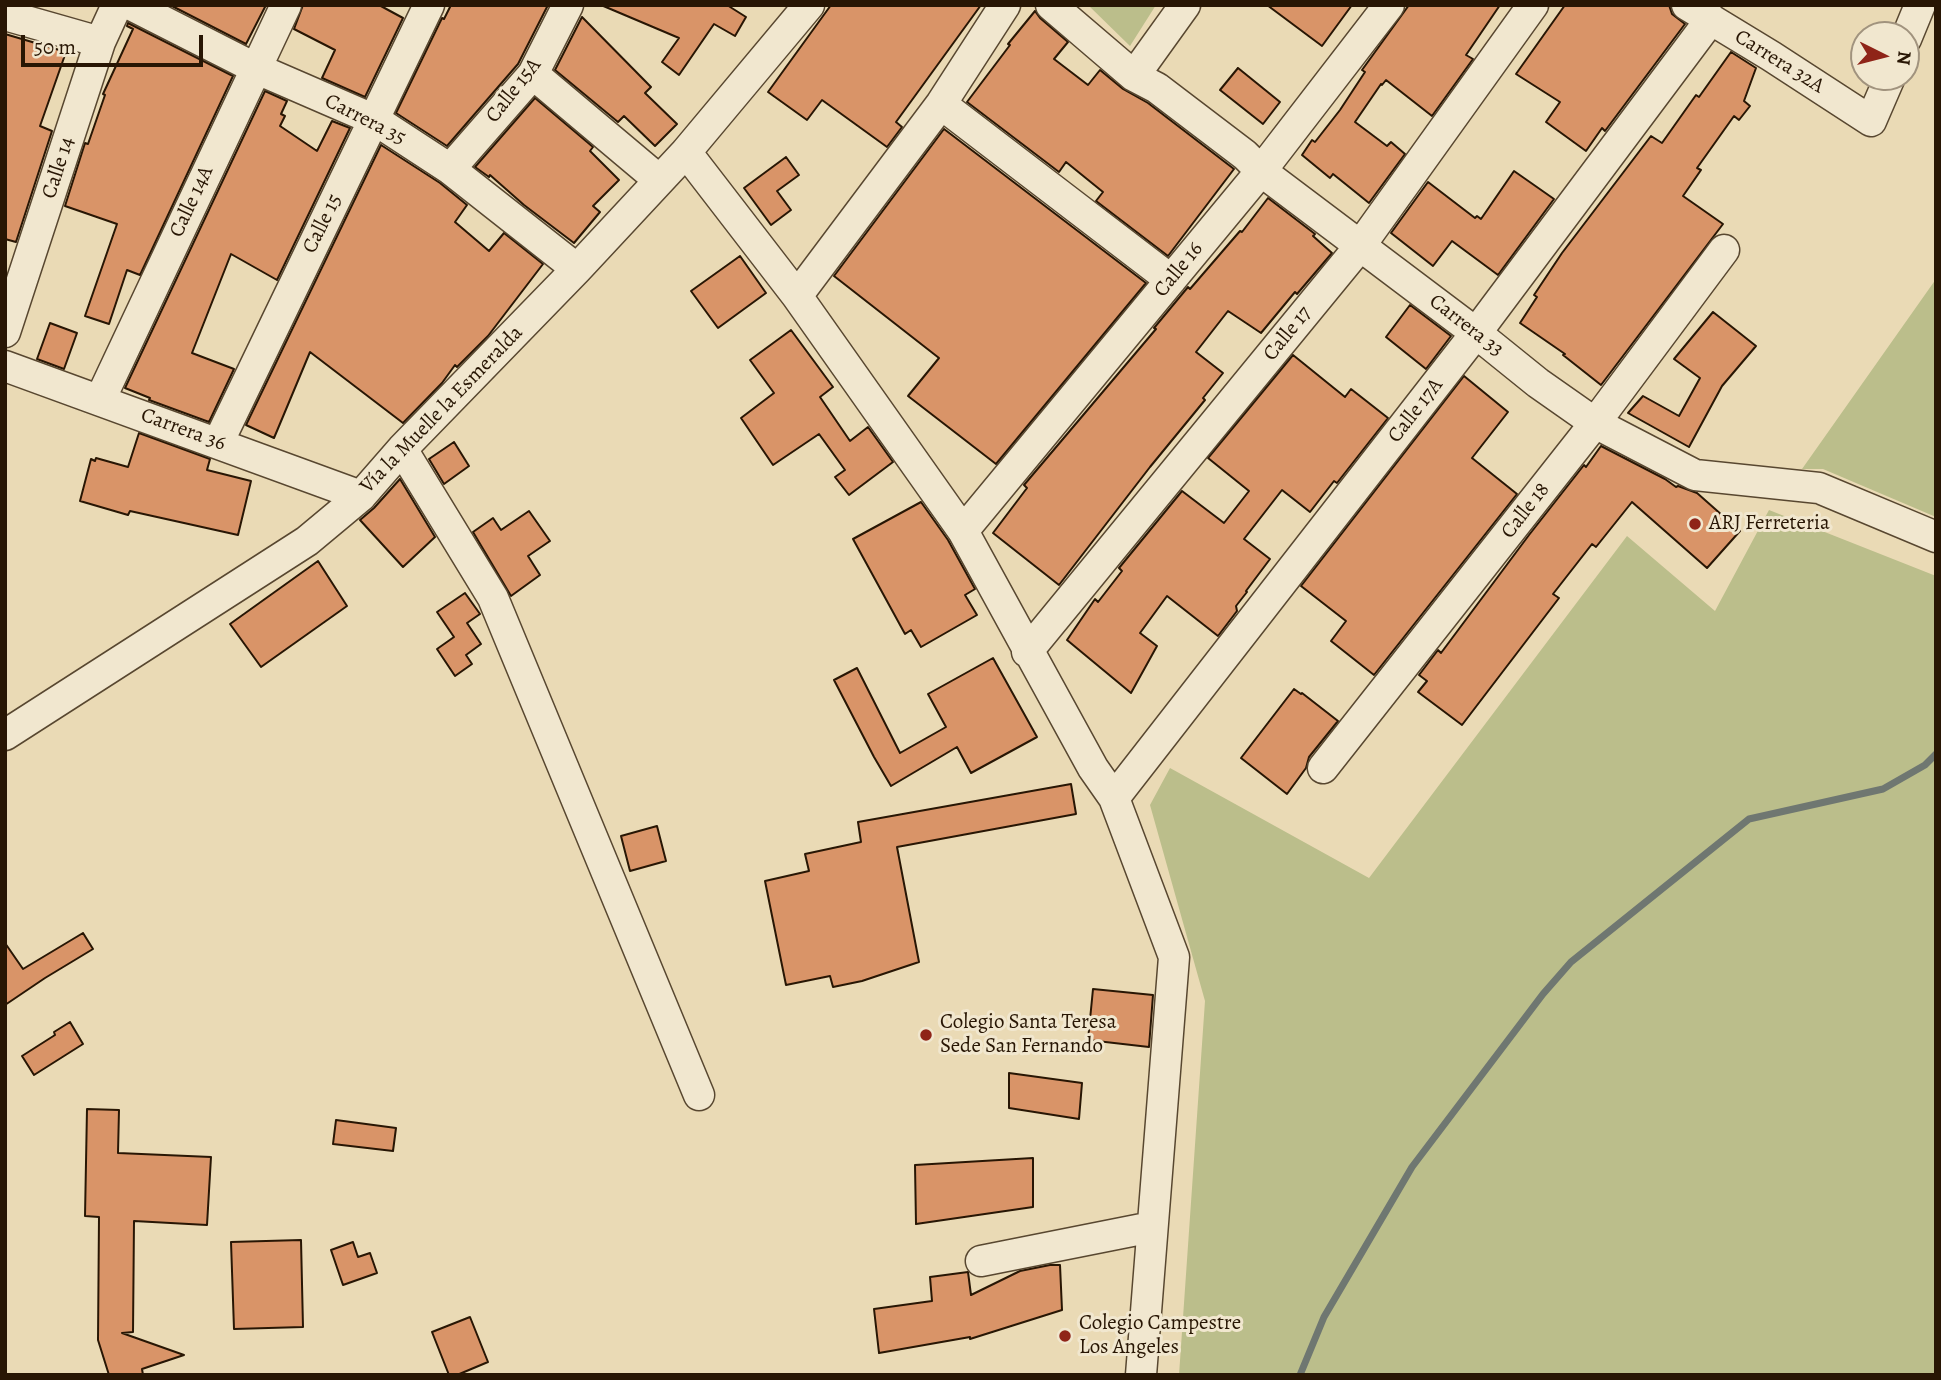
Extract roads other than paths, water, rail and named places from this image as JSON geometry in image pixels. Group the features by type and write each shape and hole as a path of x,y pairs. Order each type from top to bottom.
{"street":[{"name":"Calle 14","path":"5,332 100,43 117,5"},
{"name":"Carrera 35","path":"131,5 255,68 375,120 450,169 577,269"},
{"name":"Calle 14A","path":"100,400 286,5"},
{"name":"Calle 15","path":"218,443 429,5"},
{"name":"Calle 15A","path":"450,169 533,74 568,5"},
{"name":"Vía la Muelle la Esmeralda","path":"8,730 307,541 360,496 686,152 809,5"},
{"path":"797,296 941,104 1005,5"},
{"name":"Carrera 33","path":"1051,5 1134,76 1157,88 1538,383 1595,423 1695,475 1819,488 1936,537"},
{"path":"1134,76 1185,5"},
{"name":"Calle 16","path":"962,531 1261,171 1389,5"},
{"name":"Calle 17","path":"1027,652 1360,246 1532,5"},
{"name":"Carrera 32A","path":"1699,12 1871,121 1884,91"},
{"name":"Calle 17A","path":"1114,798 1476,333 1699,12"},
{"path":"5,15 100,43"},
{"path":"533,74 659,180"},
{"path":"941,104 1171,281"},
{"path":"686,152 797,296 962,531 1093,768 1114,798 1174,957 1141,1375"},
{"name":"Calle 18","path":"1323,768 1595,423 1724,250"},
{"name":"Carrera 36","path":"5,366 360,496"},
{"path":"402,449 493,598 699,1096"},
{"path":"981,1261 1152,1227"}],"waterway":[{"path":"1300,1375 1324,1317 1412,1167 1543,994 1571,962 1749,819 1883,789 1925,765 1936,754"}],"place":[{"name":"ARJ Ferreteria","path":"1695,524"},
{"name":"Colegio Santa Teresa Sede San Fernando","path":"926,1035"},
{"name":"Colegio Campestre Los Angeles","path":"1065,1336"}]}
